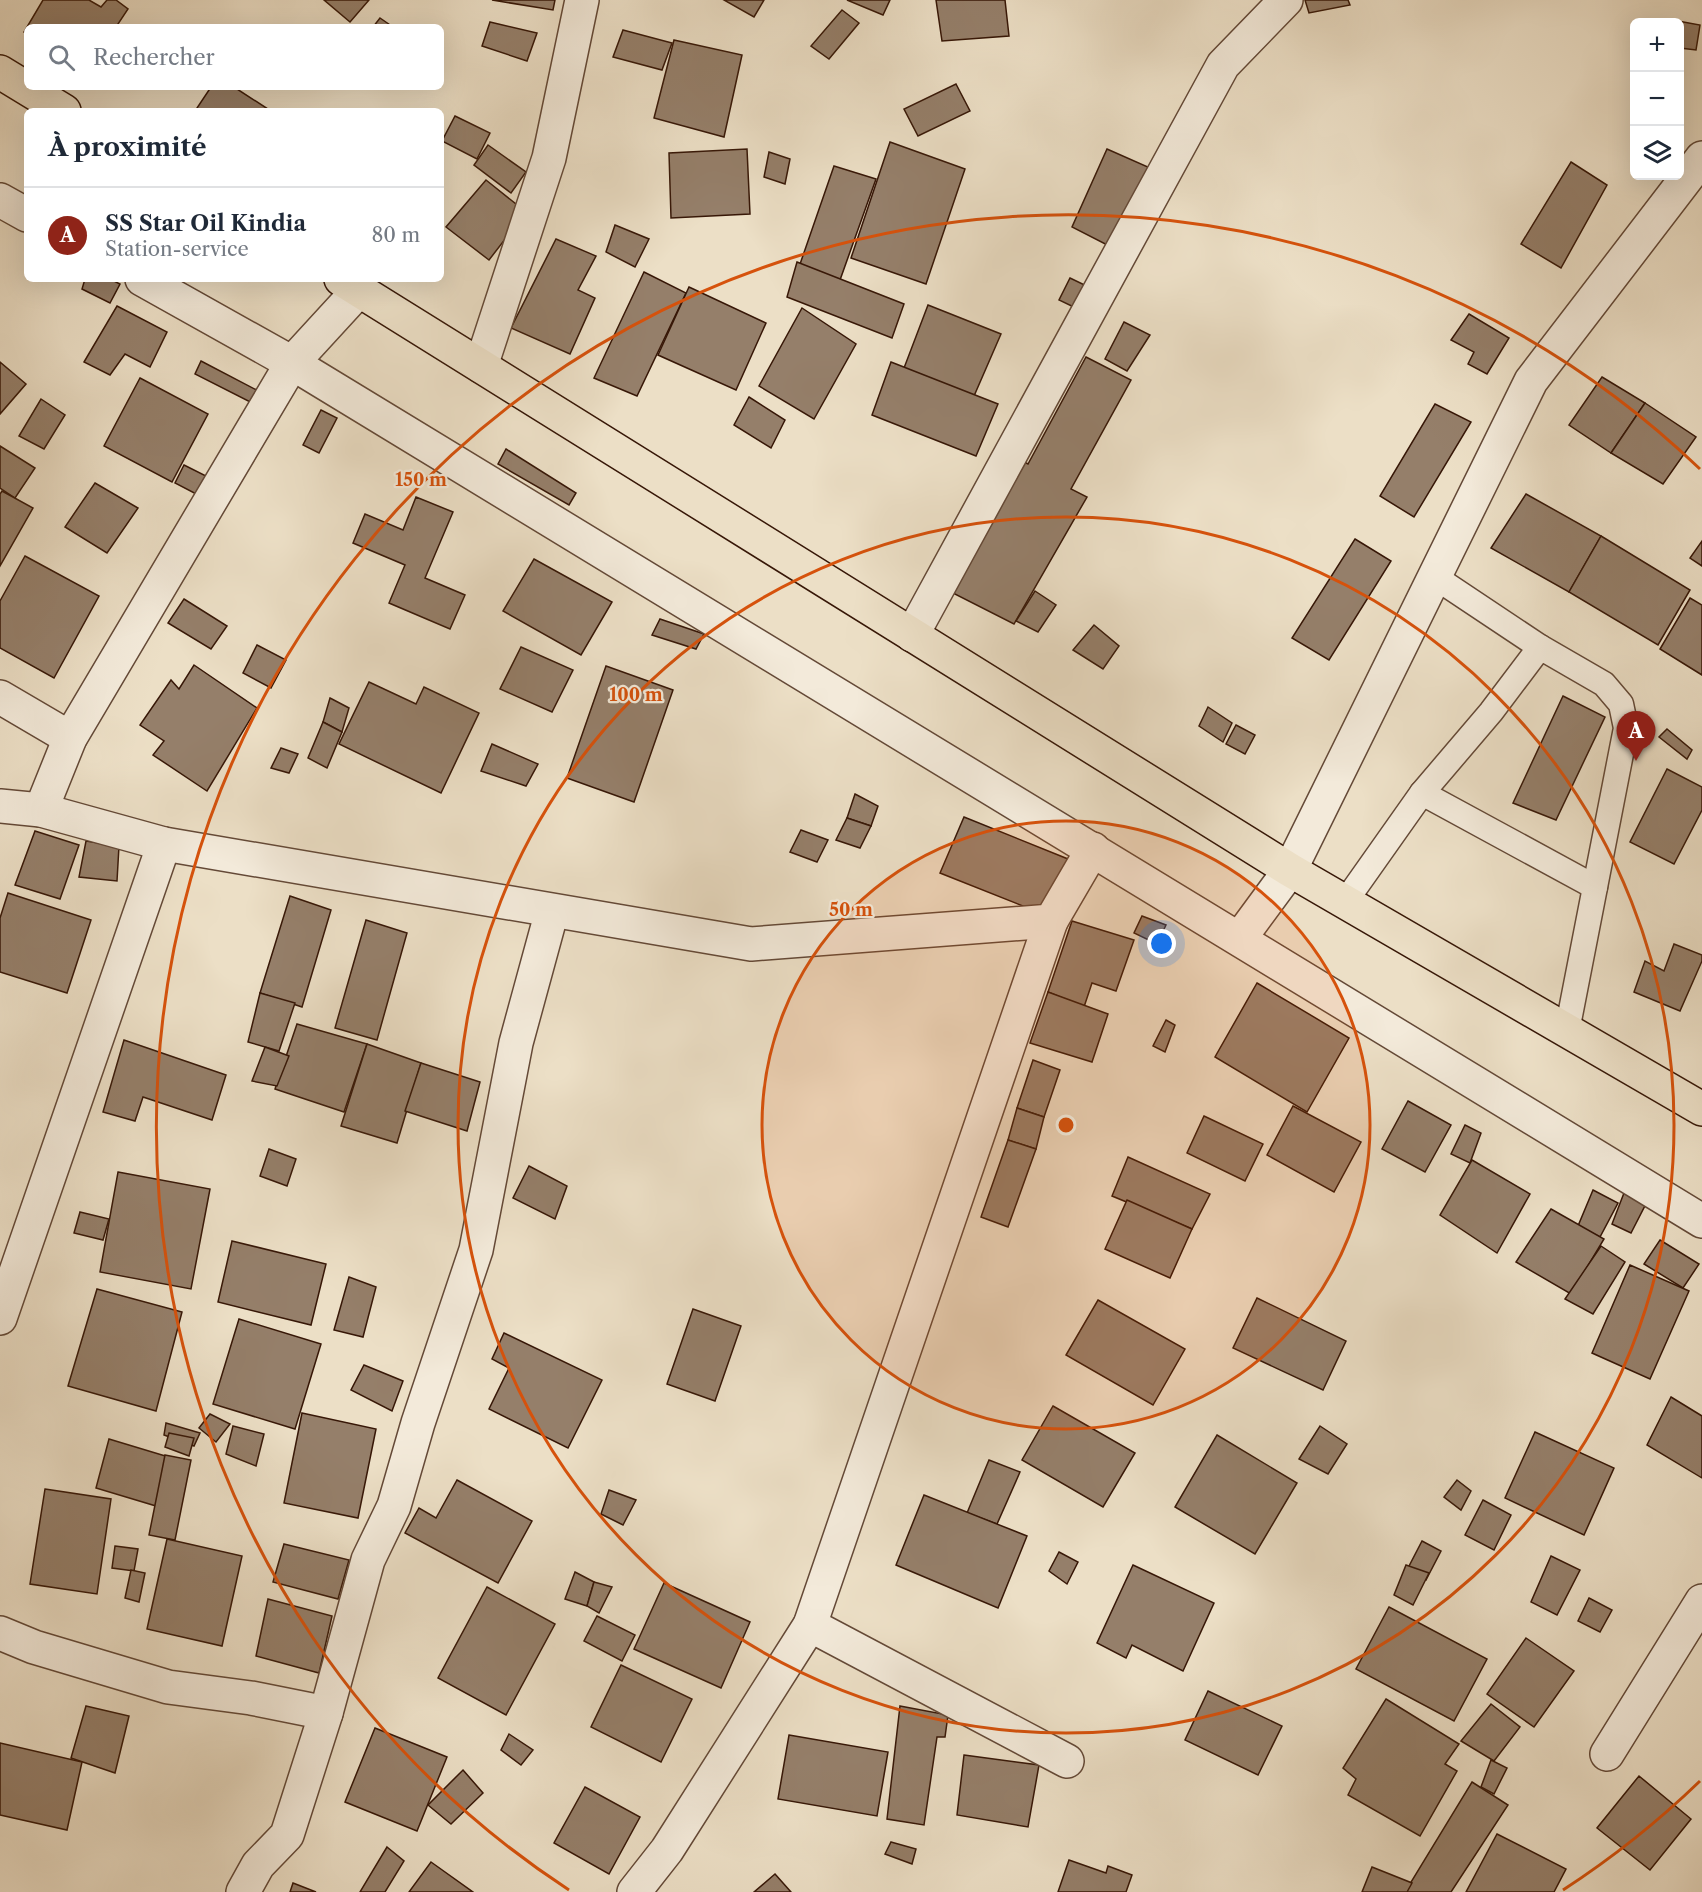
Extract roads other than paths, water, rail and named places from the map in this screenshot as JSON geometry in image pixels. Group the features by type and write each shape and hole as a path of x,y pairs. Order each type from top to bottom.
{"highway":[{"path":"0,72 24,87"},
{"path":"30,90 59,108"},
{"path":"350,285 1290,870 1702,1109"}],"street":[{"path":"482,366 549,158 582,0"},
{"path":"912,635 1223,65 1286,0"},
{"path":"1240,938 1290,870 1531,381 1702,158"},
{"path":"0,200 24,213"},
{"path":"147,282 292,363 1702,1221"},
{"path":"40,810 70,738 292,363 350,285"},
{"path":"0,697 70,738"},
{"path":"0,806 40,810 164,844 751,944 1051,921"},
{"path":"0,1318 164,844"},
{"path":"634,1892 667,1850 810,1625 1051,921 1093,849"},
{"path":"243,1892 258,1864 286,1835 326,1713 368,1560 393,1506 418,1423 476,1250 516,1043 552,911"},
{"path":"1606,1754 1702,1601"},
{"path":"810,1625 1067,1761"},
{"path":"0,1633 34,1647 168,1687 251,1698 326,1713"}],"lane":[{"path":"1435,576 1540,648 1604,684 1621,704 1626,728 1567,1031"},
{"path":"1346,902 1422,793 1491,712 1540,648"},
{"path":"1422,793 1595,887"}],"place":[{"name":"SS Star Oil Kindia","path":"1636,761"}]}
